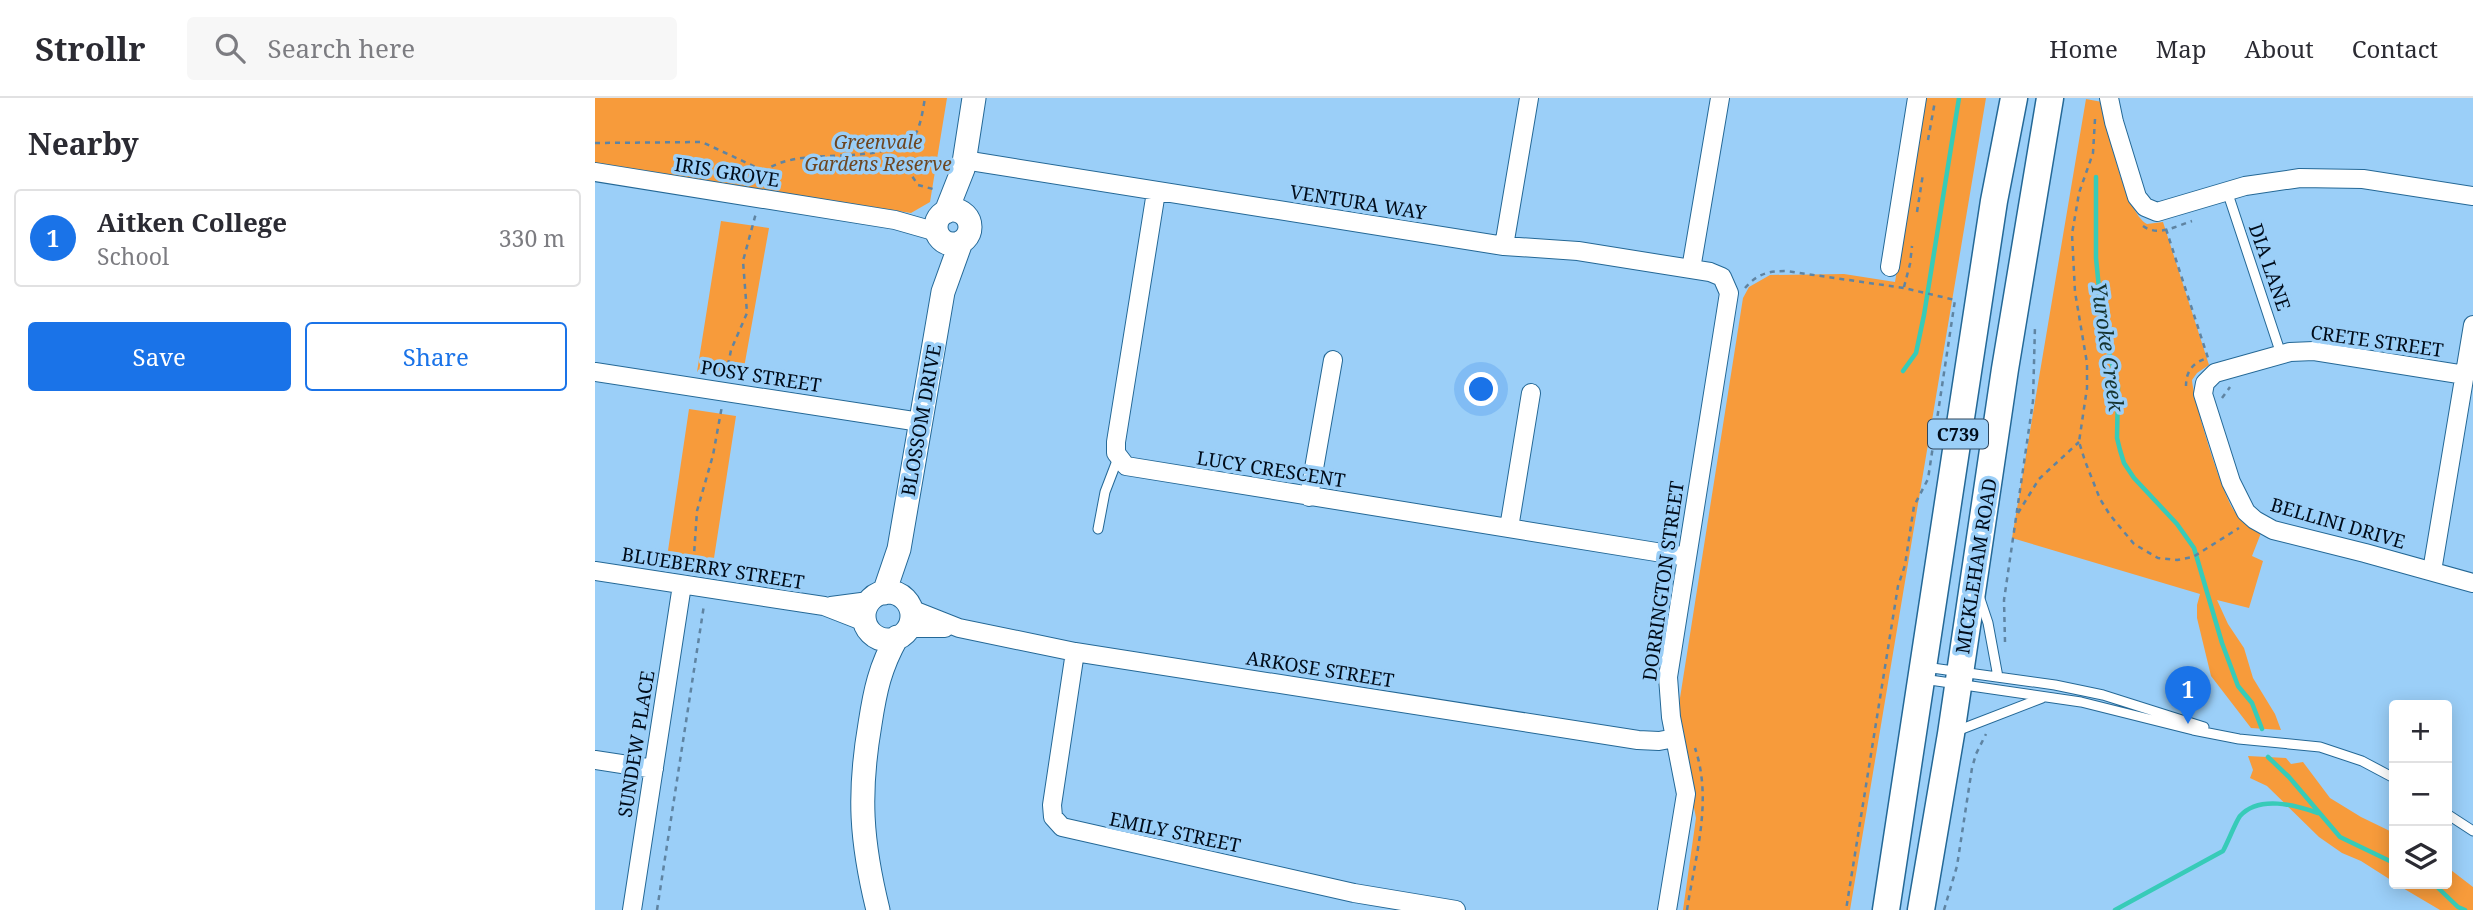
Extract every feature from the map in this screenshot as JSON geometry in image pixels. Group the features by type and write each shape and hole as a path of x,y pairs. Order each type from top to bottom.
{"main road":[{"name":"MICKLEHAM ROAD","path":"1886,910 1994,201 2014,98"},
{"name":"MICKLEHAM ROAD","path":"1921,910 2050,98"}],"street":[{"name":"BLOSSOM DRIVE","path":"878,910 867,862 861,810 864,759 943,292 949,222 966,192 964,165 974,98"},
{"path":"1504,246 1529,98"},
{"path":"1691,269 1720,98"},
{"path":"1890,267 1917,98"},
{"path":"2109,98 2137,197 2145,207 2157,212 2272,181 2334,177 2473,196"},
{"name":"VENTURA WAY","path":"964,165 1504,246 1579,251 1691,269 1722,277 1735,295"},
{"name":"IRIS GROVE","path":"595,172 894,219 949,222"},
{"path":"1118,457 1116,442 1156,192"},
{"name":"DORRINGTON STREET","path":"1667,910 1686,794 1675,738 1668,677 1735,295"},
{"path":"2432,571 2473,325"},
{"name":"CRETE STREET","path":"2205,383 2215,373 2297,351 2333,353 2465,375"},
{"path":"1310,497 1333,360"},
{"name":"POSY STREET","path":"595,372 920,422"},
{"name":"BELLINI DRIVE","path":"2205,383 2204,401 2231,482 2246,512 2255,520 2273,530 2473,583"},
{"path":"1509,528 1531,393"},
{"name":"LUCY CRESCENT","path":"1118,457 1125,466 1131,468 1687,558"},
{"name":"BLUEBERRY STREET","path":"595,571 888,615"},
{"name":"SUNDEW PLACE","path":"632,910 682,585"},
{"name":"ARKOSE STREET","path":"888,615 933,620 1075,652 1638,740 1659,741 1675,738"},
{"name":"EMILY STREET","path":"1075,652 1052,805 1053,817 1062,827 1341,890 1457,910"},
{"path":"595,760 654,769"}],"lane":[{"name":"DIA LANE","path":"2227,191 2281,354"},
{"path":"1098,529 1105,492 1118,457"},
{"path":"1974,581 1988,623 1998,677"},
{"path":"1921,673 2044,698 2081,702 2239,739 2293,743 2327,749 2363,761 2389,775"},
{"path":"1921,673 1958,679 1998,677 2103,695 2239,739"},
{"path":"1951,734 2044,698"},
{"path":"2452,817 2473,831"}],"path":[{"path":"925,98 915,137 912,176 949,222"},
{"path":"2095,112 2096,142 2075,208 2072,234 2075,292 2088,375 2079,442 2092,482 2122,531 2146,552 2167,560 2186,559 2204,552 2239,528"},
{"path":"595,143 702,142 764,171 791,160 850,157 882,152 915,137"},
{"path":"657,910 709,572 693,569 697,511 713,456 731,350 747,313 743,261 753,233 764,171"},
{"path":"2192,220 2166,229 2208,358 2201,360"},
{"path":"1735,295 1761,274 1786,271 1904,288 1955,300 1928,479 1914,506 1905,565 1898,586 1846,910"},
{"path":"1992,646 2007,641 2004,600 2033,401 2035,323"},
{"path":"2221,399 2227,388 2236,384"},
{"path":"2016,523 2031,489 2079,442"},
{"path":"1944,910 1957,866 1972,768 1987,733 1985,720"}],"green space":[{"name":"Greenvale Gardens Reserve","path":"595,98 947,98 930,202 911,213 595,165"},
{"path":"1926,98 1986,98 1850,910 1683,910 1696,818 1677,717 1743,298 1749,287 1770,275 1844,274 1895,282"},
{"path":"2086,99 2102,102 2118,168 2131,204 2147,224 2163,222 2209,365 2192,380 2209,448 2235,512 2261,533 2252,556 2263,561 2249,608 2217,600 2228,624 2244,648 2253,678 2275,714 2281,730 2251,728 2211,676 2197,618 2200,594 2012,538"},
{"path":"721,221 769,228 742,379 697,372"},
{"path":"689,409 736,416 712,571 666,564"},
{"path":"2248,756 2286,758 2291,764 2303,762 2330,798 2389,831 2389,879 2319,837 2267,786 2250,778 2253,770"},
{"path":"2452,871 2473,887 2473,910 2440,910 2404,889 2452,889"}],"waterway":[{"path":"1903,371 1916,353 1924,315 1959,98"},
{"name":"Yuroke Creek","path":"2096,177 2096,258 2103,329 2118,387 2117,438 2120,450 2124,463 2134,478 2177,524 2194,548 2222,643 2238,686 2252,703 2262,729"},
{"name":"Yuroke Creek","path":"2268,757 2289,777 2340,837 2389,861"},
{"path":"2115,910 2223,851 2238,819 2248,810 2277,804 2318,813"},
{"name":"Yuroke Creek","path":"2439,889 2465,910"}],"place":[{"name":"Aitken College","path":"2188,724"}]}
